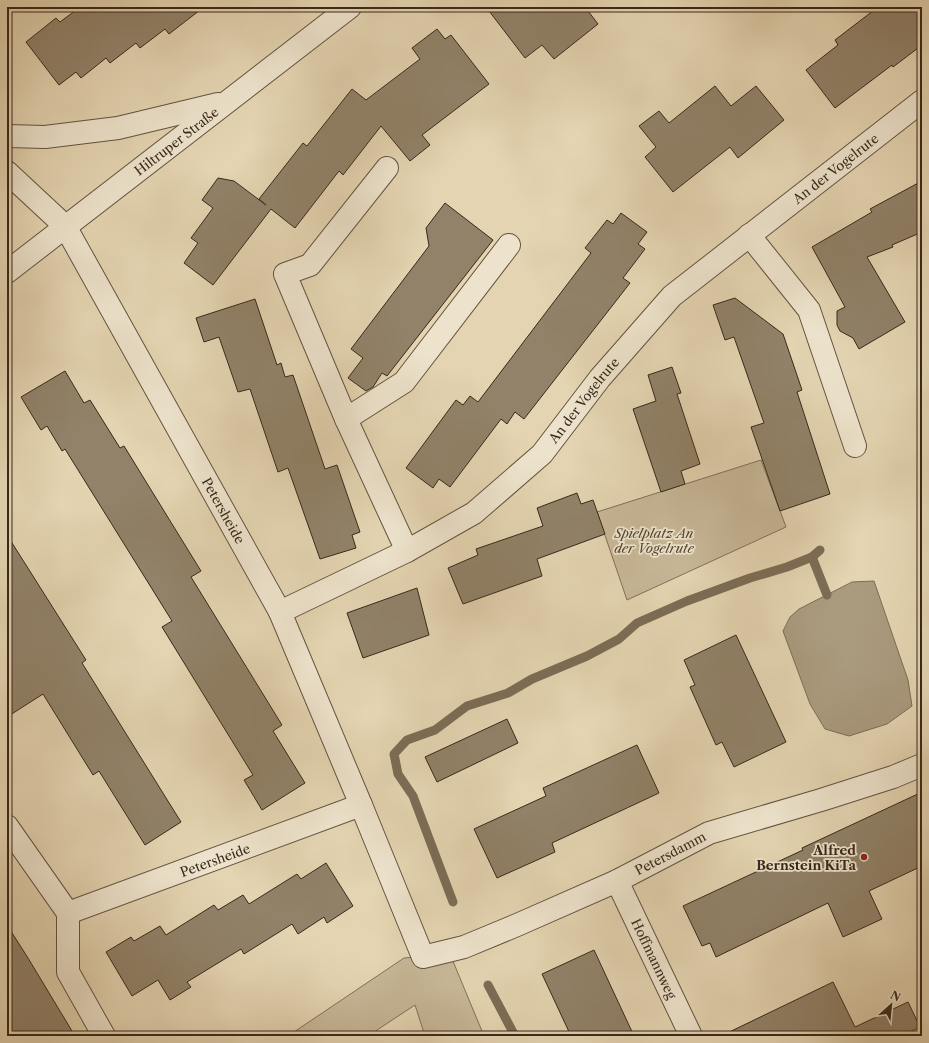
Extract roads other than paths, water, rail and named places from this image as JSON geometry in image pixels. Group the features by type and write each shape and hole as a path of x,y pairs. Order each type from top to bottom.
{"street":[{"name":"Hiltruper Straße","path":"7,272 64,226 350,7"},
{"name":"An der Vogelrute","path":"280,612 407,551 474,513 542,454 600,378 672,296 922,101"},
{"path":"7,136 45,137 118,128 226,102"},
{"path":"388,168 310,265 285,274 346,419 407,551"},
{"path":"7,172 64,226"},
{"name":"Petersheide","path":"64,226 280,612 424,957"},
{"path":"749,235 809,310 855,446"},
{"path":"346,419 404,382 509,245"},
{"name":"Petersdamm","path":"424,957 464,948 617,881 709,833 821,800 893,777 922,765"},
{"name":"Petersheide","path":"68,913 361,806"},
{"path":"7,826 68,913 68,972 104,1036"},
{"name":"Hoffmannweg","path":"617,881 691,1036"}],"waterway":[{"path":"453,902 413,796 398,774 394,754 407,740 435,730 467,706 508,693 532,679 587,656 619,639 637,623 687,601 750,578 787,567 812,557 820,550"},
{"path":"812,557 827,595"},
{"path":"488,985 515,1036"}],"place":[{"name":"Alfred Bernstein KiTa","path":"864,857"}],"park label":[{"name":"Spielplatz An der Vogelrute","path":"654,540"}]}
